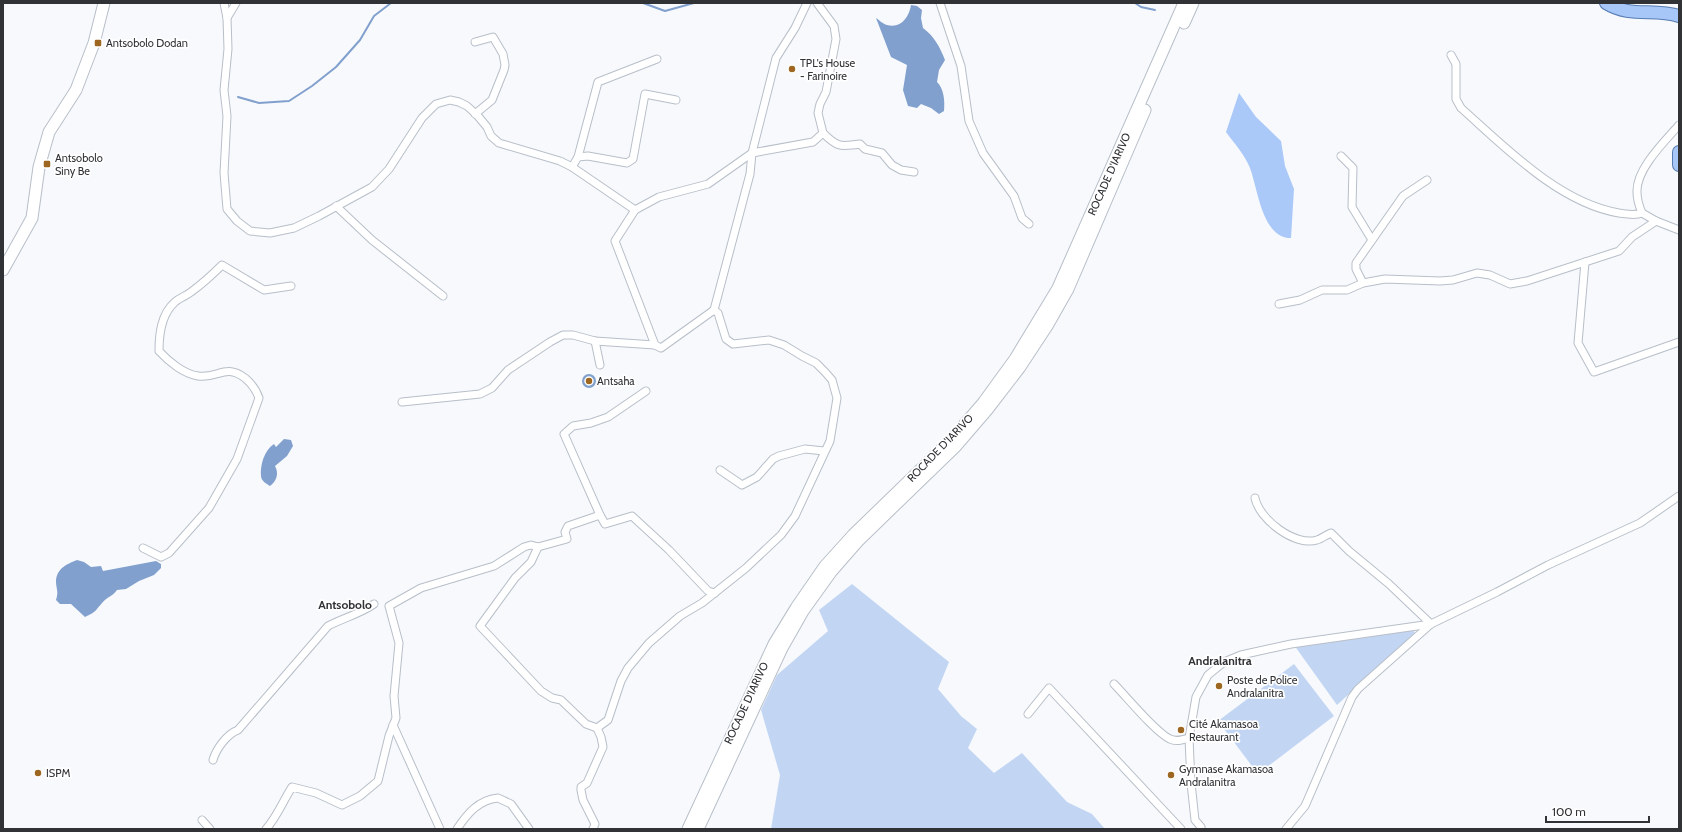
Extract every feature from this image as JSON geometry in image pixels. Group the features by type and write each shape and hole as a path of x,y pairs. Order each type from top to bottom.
{"main road":[{"path":"3,270 32,218 39,167 49,132 76,90 82,77 94,43 104,3"},
{"name":"ROCADE D'IARIVO","path":"688,829 774,644 796,608 825,566 853,535 951,440 982,403 1015,359 1043,314 1058,288 1184,3"},
{"name":"ROCADE D'IARIVO","path":"698,829 782,648 803,611 831,572 860,540 956,446 987,410 1020,367 1047,326 1068,290 1162,69 1193,3"},
{"path":"1606,3 1613,8 1627,12 1660,13 1679,16"},
{"path":"1679,152 1679,165"}],"street":[{"path":"224,3 227,18 228,49 224,90 227,116 224,173 226,209 237,221 250,231 270,233 294,228 372,187 382,178 422,118 436,104 450,100 467,106 487,127 491,136 499,143 560,161 572,167 635,210"},
{"path":"227,18 236,3"},
{"path":"402,402 480,394 492,388 508,370 550,342 564,335 573,335 595,341 655,345 661,348 714,310 750,174 752,153 776,58 795,28 807,3"},
{"path":"817,3 834,26 836,39 826,92 820,104 818,113 823,133 834,145 847,146 860,144 865,149 882,153 892,165 901,170 914,172"},
{"path":"940,3 961,66 970,120 983,153 1014,196 1022,218 1029,224"},
{"path":"475,114 494,96 505,65 502,54 493,37 476,42"},
{"path":"1451,56 1456,64 1456,99 1461,108 1528,167 1581,202 1602,210 1635,215 1642,213"},
{"path":"572,167 578,157 598,82 657,59"},
{"path":"578,157 588,156 627,163 633,159 645,94 676,100"},
{"path":"1679,124 1649,160 1639,179 1637,191 1638,203 1642,213 1656,221 1679,230"},
{"path":"655,345 615,240 635,210 659,197 708,184 752,153 813,142 823,133"},
{"path":"1341,156 1353,168 1352,207 1372,240"},
{"path":"1363,283 1356,269 1356,263 1403,196 1427,180"},
{"path":"336,206 372,240 442,296"},
{"path":"1279,304 1300,300 1322,290 1347,290 1363,283 1385,279 1440,282 1477,273 1490,275 1510,284 1526,281 1619,251 1632,237 1656,221"},
{"path":"1585,262 1578,343 1594,372 1679,342"},
{"path":"143,548 161,557 169,553 209,508 237,459 259,398 257,390 239,373 228,371 200,376 190,374 166,358 160,351 159,344 162,320 167,311 175,302 207,279 222,265 264,290 290,286"},
{"path":"597,728 608,720 621,681 628,668 649,643 680,616 714,594 746,568 781,535 795,516 824,451 830,441 836,406 836,393 832,380 816,363 784,345 769,340 733,344 726,339 718,313 714,310"},
{"path":"595,341 600,365"},
{"path":"646,391 608,417 591,423 573,426 564,434 605,524 632,516 669,550 708,591 714,594"},
{"path":"720,470 742,485 757,477 773,459 779,456 805,449 824,451"},
{"path":"1286,829 1305,806 1352,697 1358,689 1431,624 1548,565 1640,523 1679,496"},
{"path":"1255,498 1256,504 1261,512 1282,532 1290,537 1300,540 1316,540 1331,533 1349,552 1389,584 1431,624"},
{"path":"266,829 274,820 292,787 316,793 342,805 360,796 378,781 389,736 396,718 394,696 399,643 389,606 421,588 494,566 524,547 532,545 538,547 567,539 565,532 568,526 600,515"},
{"path":"538,547 531,562 515,578 480,626 541,691 552,698 561,700 586,724 597,728 602,737 603,747 590,777 581,790 595,824 592,829"},
{"path":"213,760 215,751 233,732 238,730 328,626 365,611 374,604"},
{"path":"1200,829 1201,828 1195,820 1188,738 1196,697 1208,675 1224,662 1241,655 1291,644 1431,624"},
{"path":"1114,684 1160,733 1170,740 1180,741 1188,738"},
{"path":"1028,714 1049,688 1181,829"},
{"path":"393,725 440,829"},
{"path":"457,829 468,814 477,806 498,798 511,804 529,829"},
{"path":"202,820 210,829"}],"shaded area":[{"path":"911,5 917,6 922,10 921,18 923,28 936,42 945,60 939,70 937,82 943,92 944,99 944,111 939,114 931,108 921,104 917,108 908,106 903,90 907,65 891,57 876,18 883,23 892,26 900,24 906,18"},
{"path":"1239,93 1256,117 1281,141 1285,166 1294,189 1291,238 1281,236 1273,230 1267,221 1248,163 1226,132"},
{"name":"Antsaha","path":"589,374 594,376 596,381 594,386 589,388 584,386 582,381 584,376"},
{"path":"284,439 291,440 293,446 287,456 275,466 277,477 270,486 261,478 263,458 274,444 276,447"},
{"path":"77,560 84,562 91,567 101,566 103,571 156,561 161,564 161,568 154,575 139,581 126,589 117,590 95,611 85,617 71,604 60,604 56,600 56,581 58,573 66,565"},
{"path":"852,584 949,662 938,689 961,716 977,729 968,748 994,773 1022,753 1067,802 1092,814 1105,829 771,829 780,775 761,710 777,675 828,631 819,610"},
{"path":"1411,628 1415,633 1337,705 1294,645"},
{"path":"1294,664 1334,716 1258,774 1218,721"}],"waterway":[{"path":"238,97 259,103 289,101 312,86 336,67 360,40 374,16 391,3"},
{"path":"643,3 665,11 694,3"},
{"path":"1135,3 1141,7 1155,10"}],"place":[{"name":"Antsobolo Dodan","path":"98,43"},
{"name":"TPL's House - Farinoire","path":"792,69"},
{"name":"Antsobolo Siny Be","path":"47,164"},
{"name":"Antsaha","path":"589,381"},
{"name":"Poste de Police Andralanitra","path":"1219,686"},
{"name":"Cité Akamasoa Restaurant","path":"1181,730"},
{"name":"ISPM","path":"38,773"},
{"name":"Gymnase Akamasoa Andralanitra","path":"1171,775"}],"district":[{"name":"Antsobolo","path":"345,604"},
{"name":"Andralanitra","path":"1220,660"}]}
